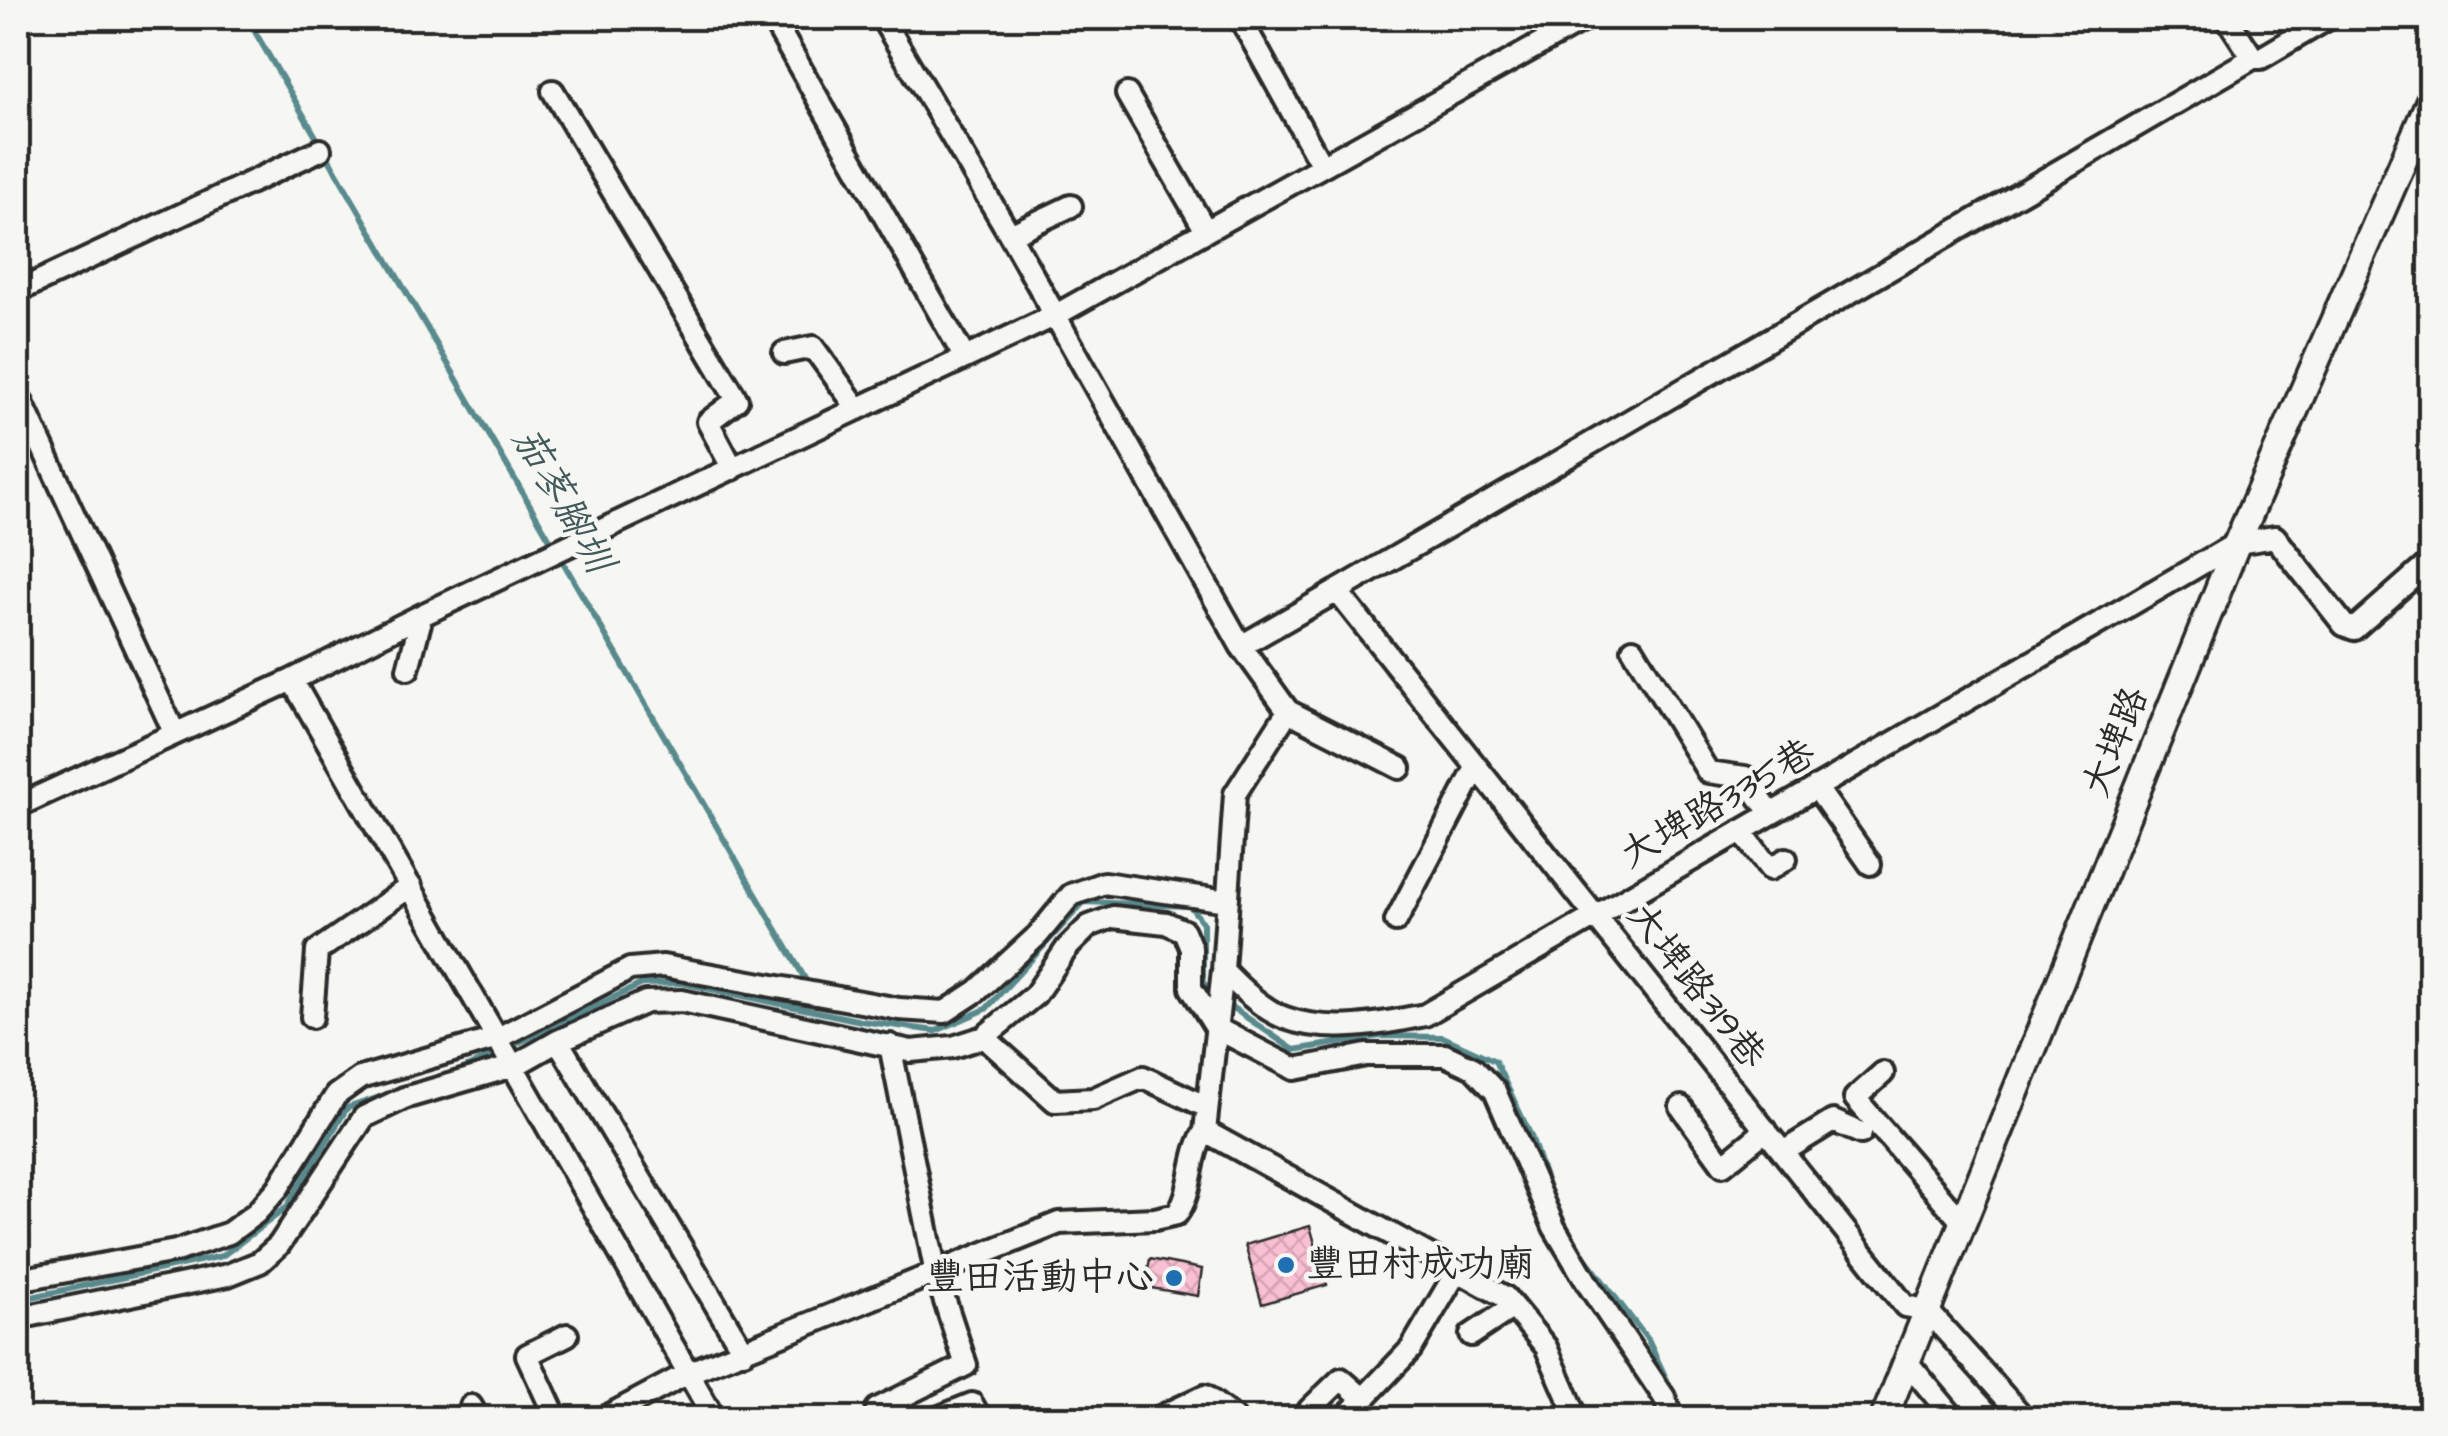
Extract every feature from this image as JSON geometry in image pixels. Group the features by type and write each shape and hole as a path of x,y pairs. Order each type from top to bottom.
{"main road":[{"name":"大埤路","path":"1884,1418 2237,542 2430,100"}],"street":[{"path":"772,18 965,358"},
{"path":"882,18 1056,315 1241,646 1288,711 1400,768"},
{"path":"1240,18 1322,166"},
{"path":"18,806 292,680 1056,315 1586,18"},
{"path":"2227,18 2253,58"},
{"path":"1241,646 2253,58 2261,58 2329,18"},
{"path":"553,90 736,400 708,422 733,469"},
{"path":"1127,94 1206,231"},
{"path":"18,291 320,150"},
{"path":"1010,235 1071,206"},
{"path":"784,353 813,346 858,409"},
{"path":"18,394 175,734"},
{"path":"2237,542 2275,537 2344,624 2354,629 2430,562"},
{"name":"大埤路335巷","path":"1223,970 1239,987 1283,1018 1328,1026 1386,1024 1425,1015 2237,542"},
{"name":"大埤路319巷","path":"1337,591 1905,1306 1927,1310 2024,1418"},
{"path":"408,669 422,615"},
{"path":"1633,649 1708,772 1745,776 1771,814"},
{"path":"292,680 714,1418"},
{"path":"604,1418 690,1372 1059,1224 1155,1219 1177,1214 1186,1202 1197,1142 1204,1131 1223,970 1234,794 1288,711"},
{"path":"1396,921 1476,768"},
{"path":"1816,787 1870,864"},
{"path":"1741,832 1770,870 1786,860"},
{"path":"18,1280 176,1250 229,1233 256,1214 278,1188 336,1095 360,1078 498,1038 630,969 663,966 899,1010 945,1012 989,980 1072,895 1104,883 1227,901"},
{"path":"312,1018 317,952 411,886"},
{"path":"18,1318 228,1275 260,1262 279,1246 364,1118 404,1098 514,1066 558,1041 646,1002 682,1001 912,1051 952,1047 984,1037 1035,995 1067,948 1089,926 1114,917 1166,924 1184,932 1191,948 1192,988 1216,1028 1295,1068 1366,1056 1445,1056 1473,1068 1496,1091 1554,1227 1664,1397 1672,1418"},
{"path":"984,1037 1055,1101 1093,1098 1143,1077 1206,1108"},
{"path":"558,1041 744,1352"},
{"path":"880,1418 877,1409 966,1366 936,1274 890,1044"},
{"path":"1883,1073 1855,1098 1962,1222"},
{"path":"1681,1106 1723,1166 1766,1130"},
{"path":"1783,1152 1833,1120 1861,1133"},
{"path":"1204,1131 1505,1298 1546,1346 1577,1418"},
{"path":"1345,1418 1411,1349 1457,1271"},
{"path":"1471,1335 1514,1308"},
{"path":"556,1418 527,1355 567,1334"},
{"path":"1906,1362 1954,1418"},
{"path":"1309,1410 1341,1379 1364,1400"},
{"path":"1158,1418 1205,1396 1234,1418"},
{"path":"936,1418 972,1404 980,1418"}],"building":[{"name":"豐田村成功廟","path":"1310,1226 1327,1285 1262,1304 1245,1245"},
{"name":"豐田活動中心","path":"1150,1259 1202,1269 1198,1296 1145,1287"}],"waterway":[{"name":"茄苳腳圳","path":"247,18 811,989"},
{"path":"423,1082 463,1069 642,984 682,983 861,1021 936,1031 986,1009 1084,902 1190,906 1203,923 1203,983 1215,994"},
{"path":"1224,1002 1294,1050 1380,1036 1443,1037 1495,1061 1576,1246 1648,1340 1685,1418"},
{"path":"18,1300 222,1256 286,1208 347,1108 397,1091"}],"place":[{"name":"豐田村成功廟","path":"1286,1265"},
{"name":"豐田活動中心","path":"1174,1278"}]}
